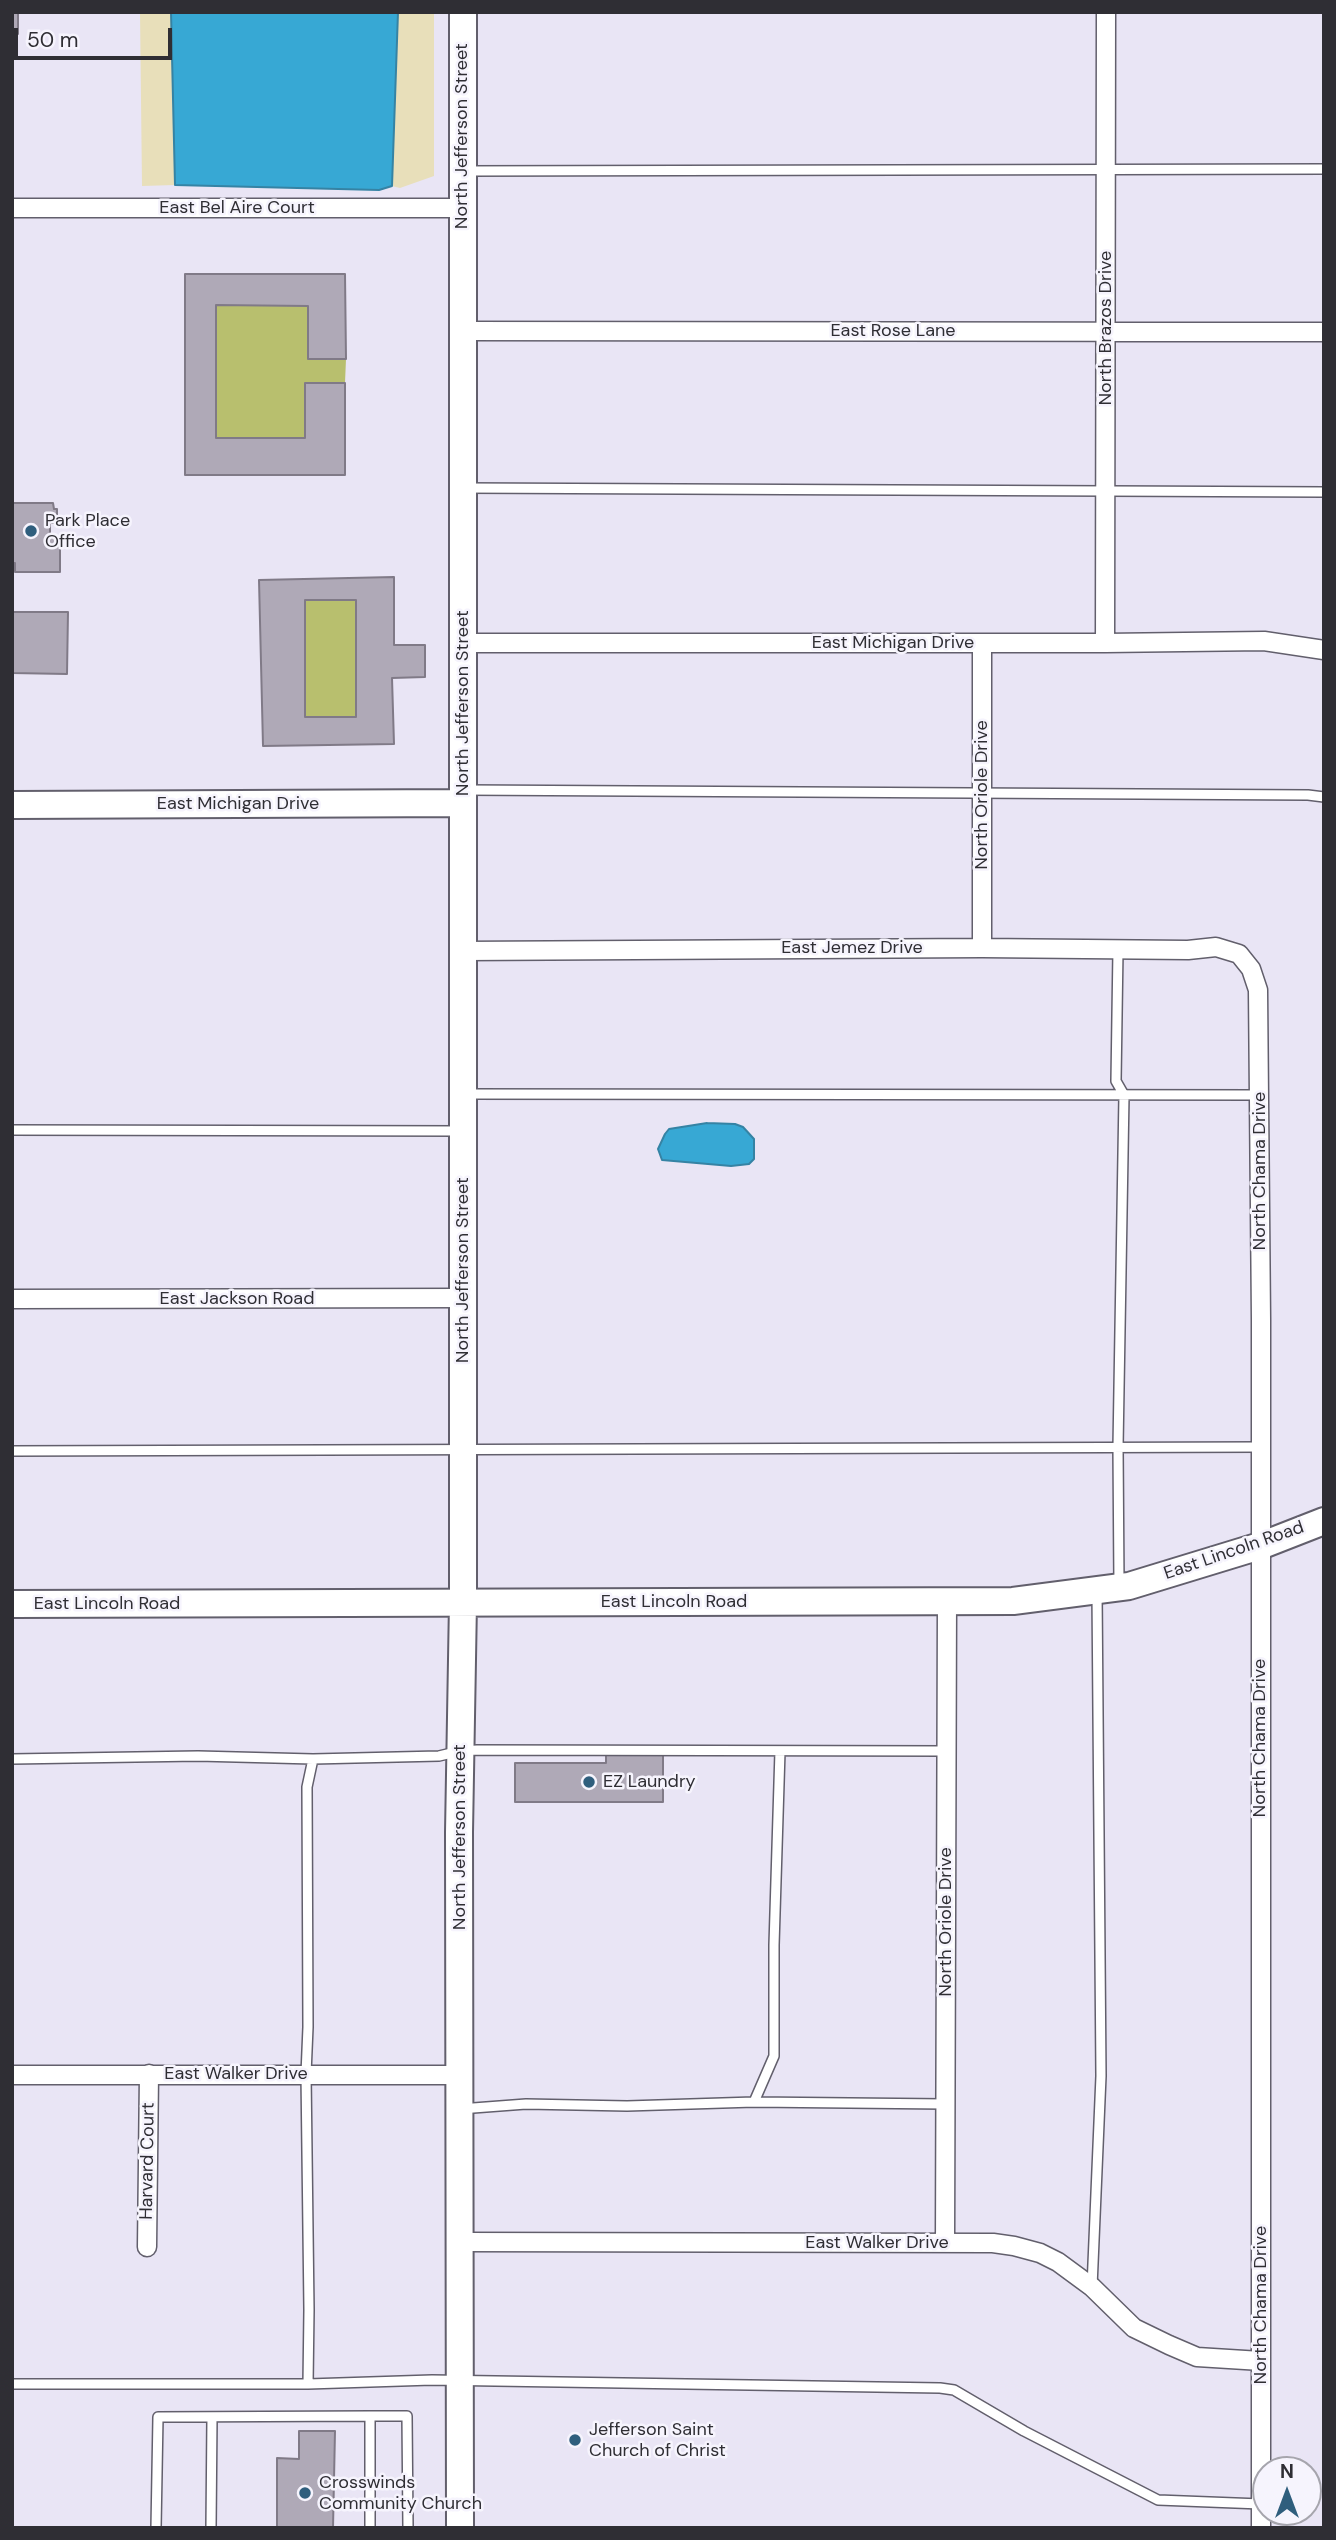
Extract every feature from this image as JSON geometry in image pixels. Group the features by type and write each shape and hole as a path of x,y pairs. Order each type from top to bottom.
{"street":[{"name":"North Jefferson Street","path":"460,2528 463,12"},
{"name":"North Brazos Drive","path":"1105,643 1106,12"},
{"name":"East Bel Aire Court","path":"12,208 461,208"},
{"name":"East Rose Lane","path":"463,331 1324,331"},
{"name":"East Michigan Drive","path":"462,643 1105,643 1264,640 1324,650"},
{"name":"North Oriole Drive","path":"982,643 982,948"},
{"name":"East Michigan Drive","path":"12,805 463,797"},
{"name":"East Jemez Drive","path":"463,951 982,948 1118,950 1216,947 1239,954"},
{"name":"North Chama Drive","path":"1239,954 1251,969 1258,990 1260,1095 1261,2456"},
{"name":"East Jackson Road","path":"12,1299 462,1298"},
{"name":"East Lincoln Road","path":"12,1604 1013,1601 1108,1588 1178,1573 1324,1521"},
{"name":"North Oriole Drive","path":"945,2243 947,1601"},
{"name":"Harvard Court","path":"148,2247 149,2074"},
{"name":"East Walker Drive","path":"12,2075 460,2075"},
{"name":"East Walker Drive","path":"460,2242 993,2243 1040,2253 1058,2262 1092,2287 1134,2328 1168,2345 1197,2357 1261,2361"}],"lane":[{"path":"462,171 1324,169"},
{"path":"463,488 1324,492"},
{"path":"463,797 982,794 1308,794 1324,797"},
{"path":"1092,2287 1101,2076 1108,1588 1118,1447 1124,1095 1116,1082 1118,950"},
{"path":"463,1094 1260,1095"},
{"path":"12,1130 463,1131"},
{"path":"12,1451 1261,1447"},
{"path":"12,1759 198,1756 313,1759 439,1756 460,1751 946,1751"},
{"path":"754,2102 774,2056 774,1945 780,1751"},
{"path":"307,2384 307,1787 313,1759"},
{"path":"460,2109 526,2104 945,2104"},
{"path":"12,2384 460,2381 954,2390 1024,2431 1158,2500 1252,2504"},
{"path":"370,2416 370,2528"},
{"path":"156,2528 158,2417 407,2416 408,2528"},
{"path":"211,2528 212,2417"}],"green space":[{"path":"216,305 308,306 308,359 346,359 345,383 305,383 305,438 216,438"},
{"path":"305,600 356,600 356,717 305,717"}],"sand":[{"path":"140,12 171,12 175,185 142,186"},
{"path":"398,12 434,12 434,176 400,188 392,186"}],"water":[{"path":"171,12 398,12 392,186 379,190 175,185"},
{"path":"707,1123 743,1127 754,1139 754,1159 749,1164 731,1166 662,1160 658,1149 669,1129"}],"building":[{"path":"12,12 18,12 18,34 12,34"},
{"path":"185,274 345,274 346,359 308,359 308,306 216,305 216,438 305,438 305,383 345,383 345,475 185,475"},
{"name":"Park Place Office","path":"13,503 53,503 54,509 57,509 57,523 50,523 50,538 55,538 55,547 60,547 60,572 15,572 15,563 12,563"},
{"path":"394,577 394,645 425,645 425,677 392,678 394,744 263,746 259,580","holes":["305,600 356,600 356,717 305,717"]},
{"path":"12,612 68,612 67,674 12,673"},
{"name":"EZ Laundry","path":"606,1751 663,1751 663,1802 515,1802 515,1763 606,1763"},
{"name":"Crosswinds Community Church","path":"299,2431 335,2431 333,2528 277,2528 277,2458 299,2459"}],"place":[{"name":"Park Place Office","path":"31,531"},
{"name":"EZ Laundry","path":"589,1782"},
{"name":"Jefferson Saint Church of Christ","path":"575,2440"},
{"name":"Crosswinds Community Church","path":"305,2493"}]}
